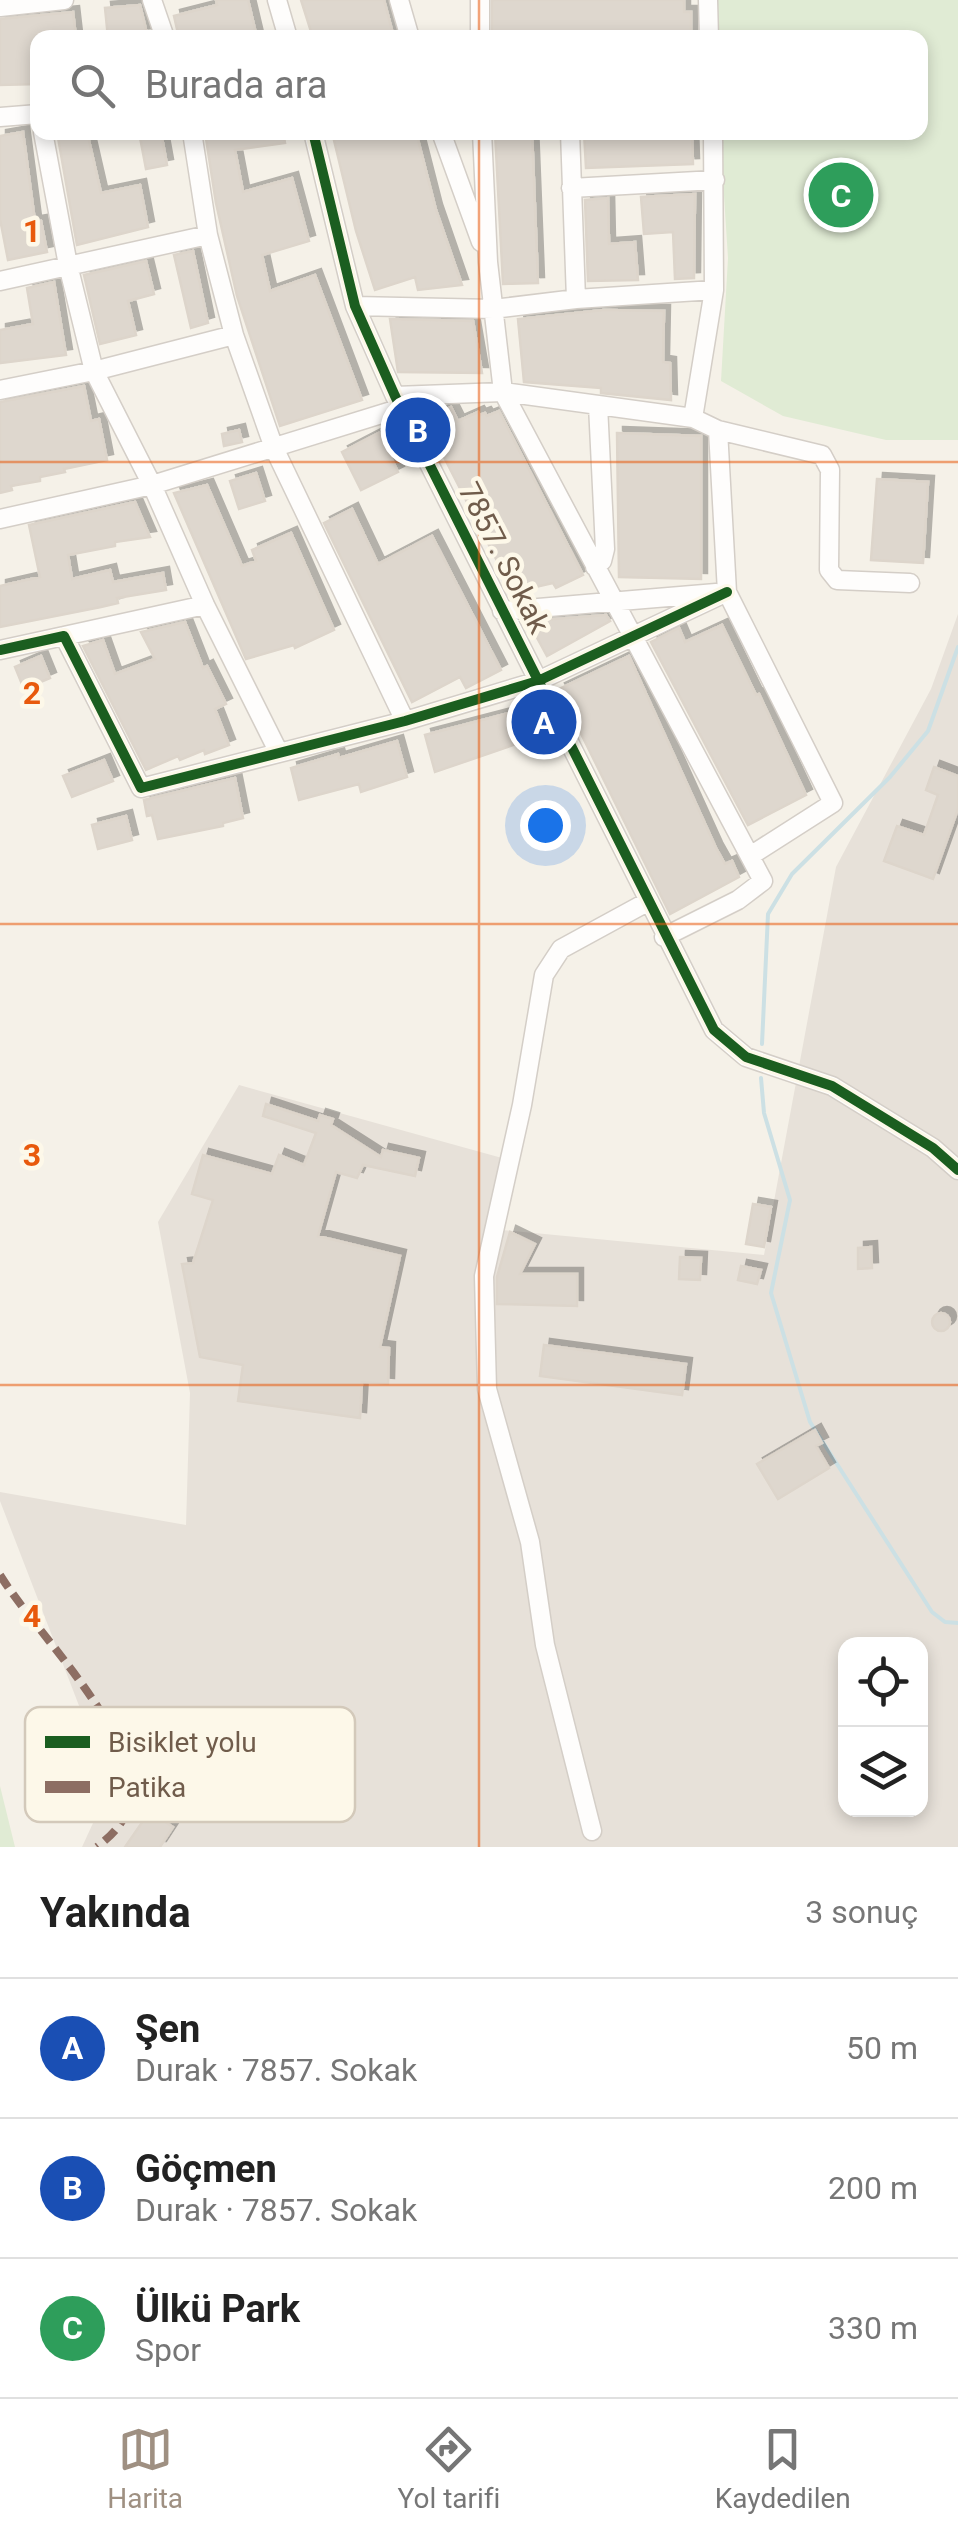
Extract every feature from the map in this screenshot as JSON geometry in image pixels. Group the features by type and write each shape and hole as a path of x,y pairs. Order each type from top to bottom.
{"street":[{"path":"0,7 64,0"},
{"path":"152,0 162,30"},
{"path":"277,0 286,30"},
{"path":"400,0 408,30"},
{"path":"480,0 480,30"},
{"path":"708,0 709,30"},
{"path":"0,117 30,115"},
{"path":"45,140 68,265 94,370 278,751"},
{"path":"193,140 208,236 234,335 274,448 405,721"},
{"name":"7857. Sokak","path":"315,140 355,306 398,402 714,1030 746,1057 832,1086 933,1148 958,1170"},
{"path":"445,140 488,262"},
{"path":"482,140 488,262 504,392 763,882 738,900 664,936"},
{"path":"570,140 576,298"},
{"path":"693,418 714,290 713,140"},
{"path":"571,188 715,180"},
{"path":"0,281 208,236"},
{"path":"355,306 493,309 576,298 714,290"},
{"path":"0,390 234,335"},
{"path":"0,519 152,484 274,448 398,402 504,392 693,418 718,430 822,455 830,470 829,570 837,580 910,584"},
{"path":"595,567 605,549 598,405"},
{"path":"718,430 727,592 833,804 750,856"},
{"path":"502,612 727,592"},
{"path":"64,636 142,788 405,721 538,682 727,592"},
{"path":"0,650 206,605"},
{"path":"592,1830 544,1645 530,1542 487,1389 484,1276 522,1105 544,975 561,949 649,901"}],"shaded area":[{"path":"958,614 958,1847 82,1847 93,1822 355,1822 355,1707 80,1707 0,1501 0,1492 186,1525 190,1393 158,1222 239,1085 502,1158 502,1230 764,1255 836,867 931,689"}],"green space":[{"path":"712,0 958,0 958,440 886,440 783,416 721,381 728,258 720,140 928,140 928,30 714,30"},
{"path":"0,1786 15,1847 0,1847"}],"building":[{"path":"216,0 248,0 255,30 177,30 174,16 217,5"},
{"path":"301,0 384,0 392,30 310,30"},
{"path":"492,0 684,0 684,12 691,12 691,30 492,30"},
{"path":"140,5 146,30 107,30 105,8"},
{"path":"73,12 75,30 30,30 30,84 0,85 0,19"},
{"path":"23,132 35,222 41,221 47,252 8,260 0,219 0,136"},
{"path":"58,140 89,140 101,193 140,185 148,227 77,245"},
{"path":"141,140 162,140 167,165 146,169"},
{"path":"206,140 284,140 285,143 235,150 243,192 292,178 309,241 262,255 270,291 315,275 362,400 280,426 237,296"},
{"path":"334,140 418,140 436,210 462,285 418,290 415,277 375,290"},
{"path":"495,140 532,140 538,283 503,284"},
{"path":"584,140 692,140 693,164 586,168"},
{"path":"695,194 694,278 675,279 673,232 644,234 641,197"},
{"path":"608,198 609,244 635,242 638,280 588,281 585,200"},
{"path":"193,251 208,323 191,328 174,255"},
{"path":"146,261 154,294 128,301 136,335 100,344 84,275"},
{"path":"54,282 66,355 0,363 0,330 33,324 27,288"},
{"path":"604,310 664,311 663,362 670,363 671,400 601,393 601,388 524,382 518,319"},
{"path":"390,319 473,321 482,373 398,372"},
{"path":"84,386 91,421 99,419 107,460 64,469 65,472 11,486 12,490 0,493 0,402"},
{"path":"451,407 458,421 478,412 487,416 499,411 583,575 556,588 553,583 513,592 425,420"},
{"path":"239,430 242,442 224,446 222,434"},
{"path":"379,433 398,472 361,490 342,452"},
{"path":"617,433 701,436 701,579 619,577"},
{"path":"256,473 265,501 239,509 230,481"},
{"path":"877,479 928,482 923,563 871,560"},
{"path":"207,485 242,566 256,561 252,550 291,533 334,630 295,648 294,645 246,659 174,493"},
{"path":"135,502 150,537 68,555 72,579 110,570 113,582 163,573 166,590 0,627 0,586 40,577 29,525"},
{"path":"352,509 378,564 432,536 501,670 466,688 460,677 412,702 324,523"},
{"path":"606,615 610,621 547,656 528,621"},
{"path":"185,622 203,668 207,666 226,704 215,709 229,745 180,760 178,756 146,770 83,646 103,640 115,674 155,659 141,632"},
{"path":"722,625 806,795 748,825 651,642 679,628 685,642"},
{"path":"41,656 50,678 24,689 15,667"},
{"path":"629,656 716,848 725,864 732,861 739,877 670,914 559,689"},
{"path":"513,712 522,742 435,772 425,735"},
{"path":"397,741 407,777 361,792 359,784 299,800 291,768"},
{"path":"104,760 113,781 72,797 63,776"},
{"path":"934,767 958,776 958,809 933,879 884,861 897,826 924,835 938,795 926,790"},
{"path":"235,778 243,818 158,839 144,800"},
{"path":"126,816 132,840 98,849 92,825"},
{"path":"266,1104 318,1121 320,1115 333,1119 331,1125 381,1157 383,1150 419,1158 415,1176 363,1165 357,1178 336,1172 318,1236 400,1256 380,1347 389,1348 388,1384 362,1382 360,1418 238,1401 243,1365 200,1357 182,1264 193,1263 213,1200 192,1194 203,1155 272,1174 279,1155 304,1165 316,1133 263,1116"},
{"path":"753,1204 771,1207 764,1247 746,1244"},
{"path":"510,1232 535,1244 520,1274 577,1274 577,1306 497,1304 497,1277"},
{"path":"871,1247 872,1268 858,1269 858,1248"},
{"path":"680,1257 701,1258 700,1280 679,1279"},
{"path":"741,1266 761,1270 757,1284 738,1280"},
{"path":"941,1313 948,1315 948,1329 941,1331 934,1329 932,1322 934,1315"},
{"path":"544,1345 686,1364 682,1395 540,1376"},
{"path":"815,1430 822,1443 816,1446 829,1468 778,1499 757,1464"},
{"path":"142,1822 168,1822 173,1827 160,1847 125,1847"}],"waterway":[{"path":"762,1044 768,914 792,874 890,777 928,731 958,647"},
{"path":"761,1078 764,1113 790,1200 771,1293 810,1422 932,1612 945,1622 958,1623"}],"marked path":[{"path":"0,1575 98,1707"},
{"path":"97,1847 120,1822"}],"cycle path":[{"path":"315,140 355,306 395,396 714,1030 746,1057 832,1086 933,1148 958,1170"},
{"path":"0,650 64,636 141,788 405,721 538,681 727,592"}],"place":[{"name":"Ülkü Park","path":"841,195"},
{"name":"Göçmen","path":"418,430"},
{"name":"Şen","path":"544,722"}]}
